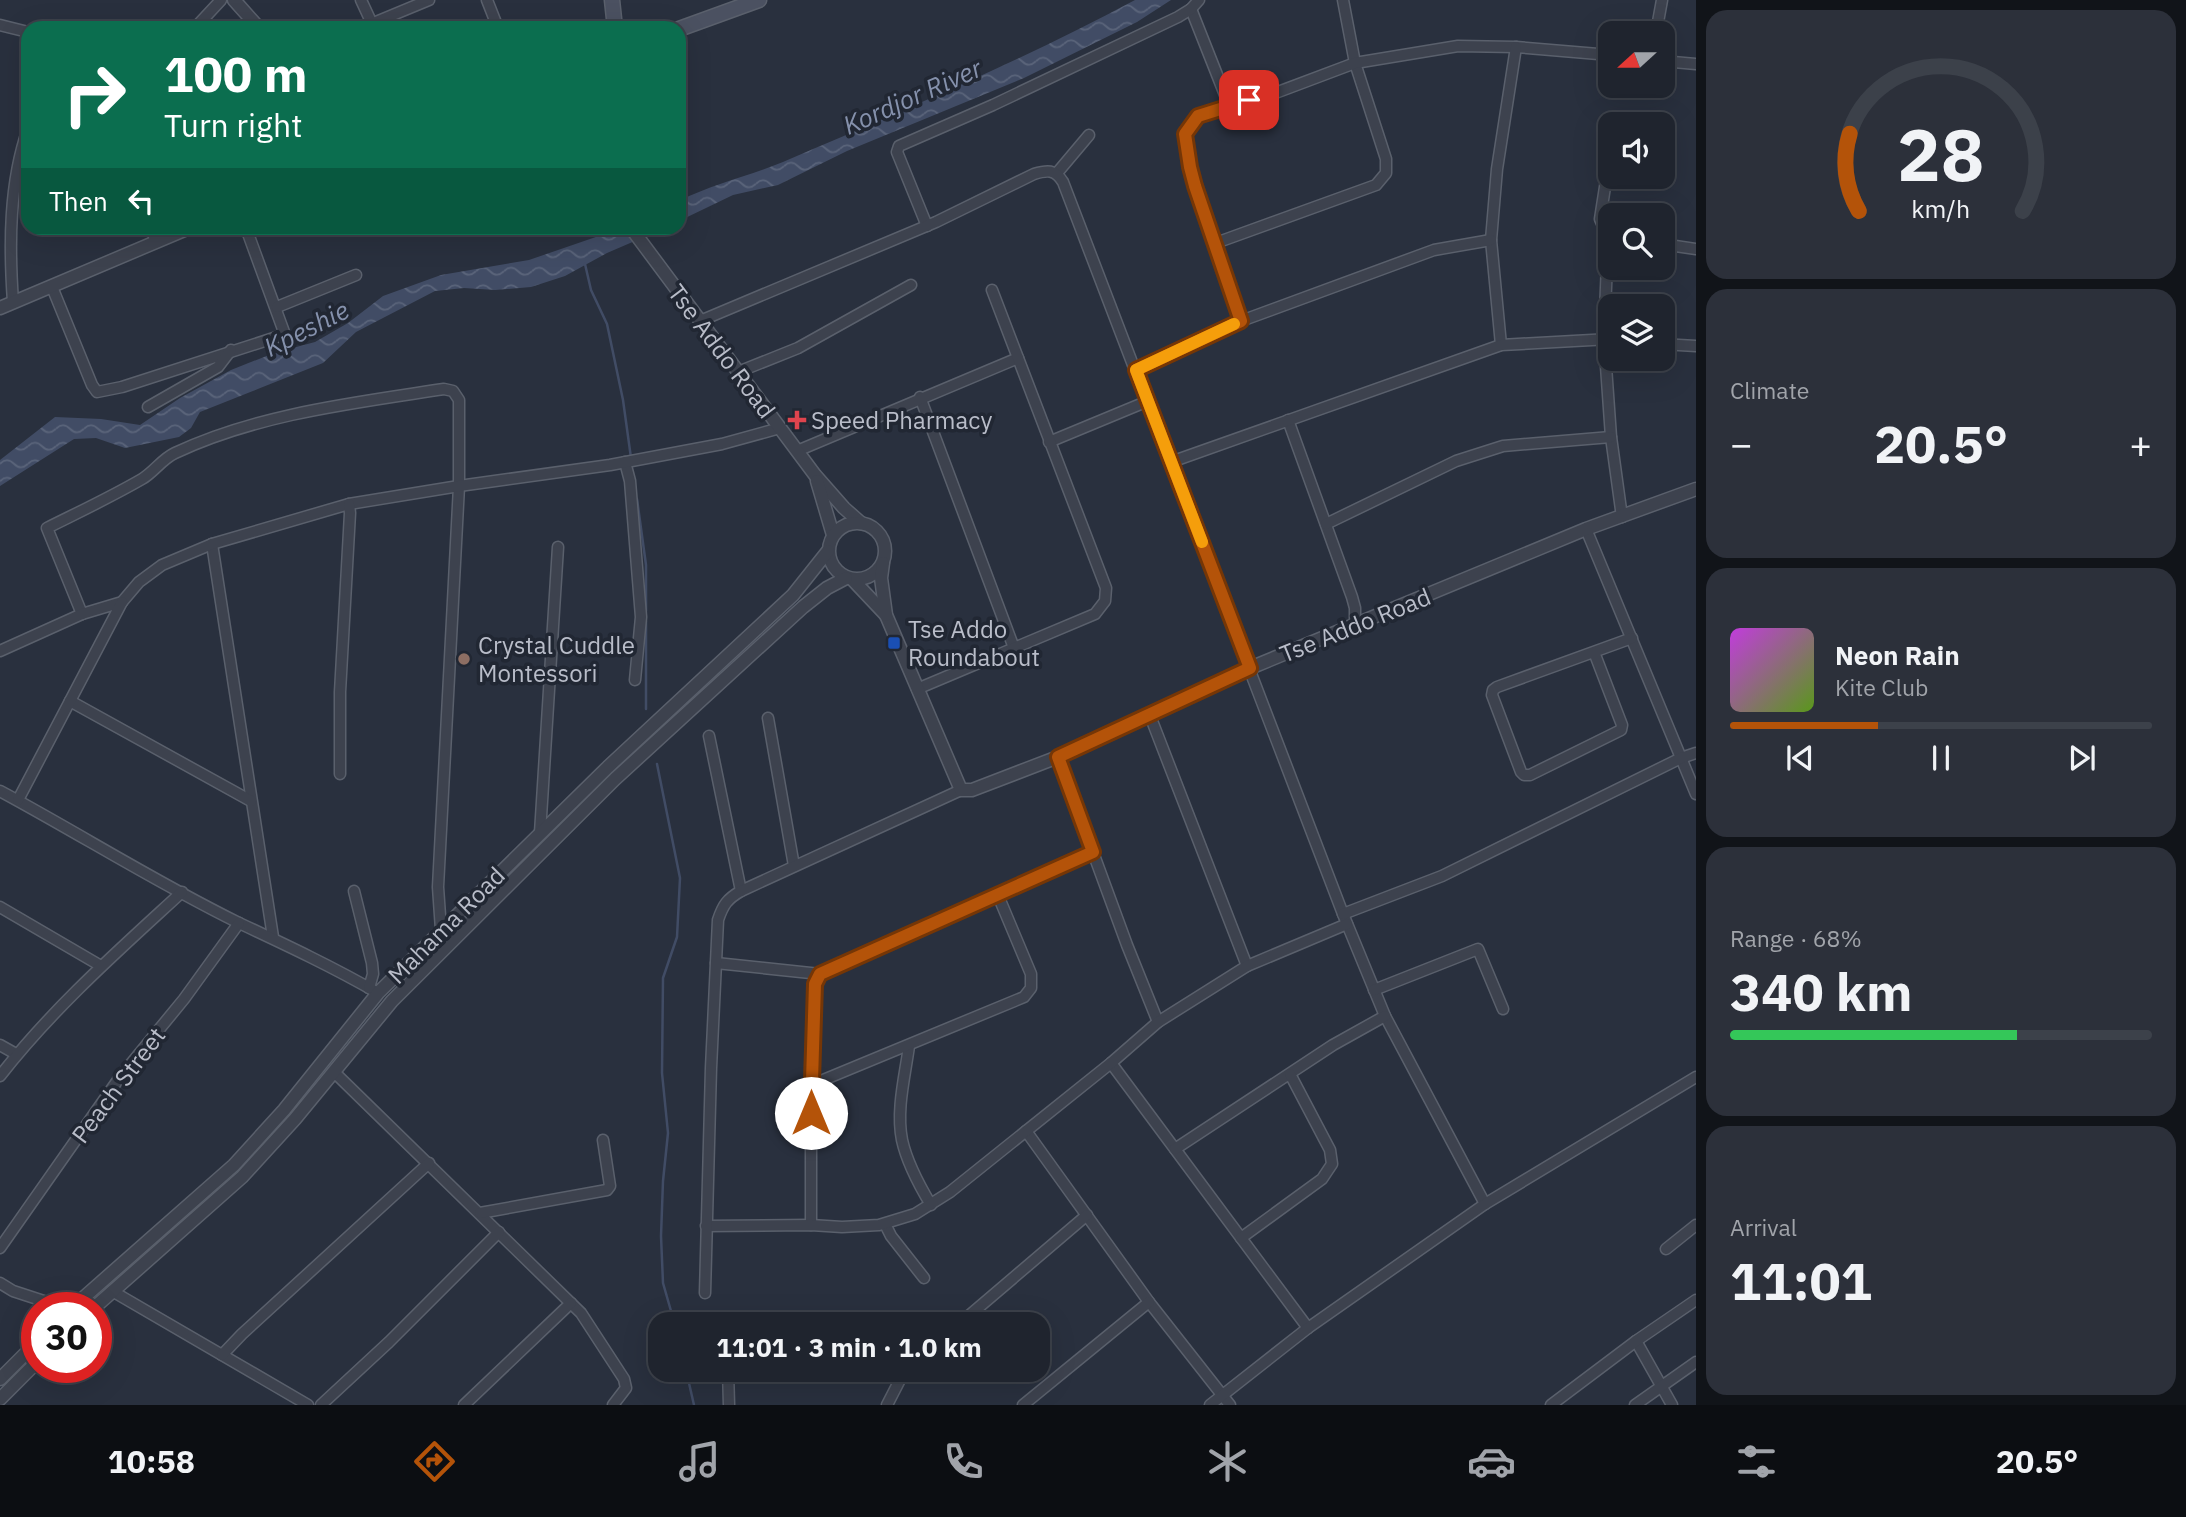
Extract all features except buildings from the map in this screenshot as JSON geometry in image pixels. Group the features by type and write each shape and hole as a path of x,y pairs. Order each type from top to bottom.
{"main road":[{"path":"612,0 614,21"},
{"path":"686,26 759,0"}],"street":[{"path":"202,21 221,0"},
{"path":"234,0 253,21"},
{"path":"361,0 371,21"},
{"path":"384,21 429,0"},
{"path":"487,0 495,21"},
{"path":"928,226 897,152 899,146 993,105 1191,9 1199,0"},
{"path":"1213,244 1376,185 1386,173 1387,159 1355,63 1343,0"},
{"path":"1658,21 1662,0"},
{"path":"1191,9 1229,105"},
{"path":"0,26 21,30"},
{"path":"1241,321 1213,244 1190,167 1185,134 1198,116 1270,94 1355,63 1458,46 1516,47 1598,54"},
{"path":"1501,345 1491,240 1497,169 1516,47"},
{"path":"1675,62 1696,64"},
{"path":"1057,173 1089,135"},
{"path":"13,302 10,265 16,169 21,152"},
{"path":"699,321 928,226 1034,174 1047,170 1057,173 1063,182 1136,370 1384,1016 1485,1204"},
{"path":"154,235 155,241"},
{"path":"0,308 171,235"},
{"path":"52,286 92,385 97,392 122,387 280,336 284,332 248,235"},
{"name":"Tse Addo Road","path":"636,235 815,475 861,523"},
{"path":"1136,370 1241,321 1434,250 1491,240"},
{"path":"1675,246 1696,249"},
{"path":"277,307 356,275"},
{"path":"738,372 798,348 911,285"},
{"path":"917,689 1095,614 1105,601 1106,588 992,290"},
{"path":"1171,462 1501,345 1598,340"},
{"path":"1675,345 1696,346"},
{"path":"148,407 218,367 232,351"},
{"path":"797,451 1018,358"},
{"path":"1609,371 1612,436 1622,517"},
{"path":"82,614 47,528 144,478 172,454 224,433 277,418 443,389 453,391 459,400 459,486 438,887 442,930"},
{"path":"920,397 1014,648"},
{"path":"1049,442 1148,401"},
{"path":"1288,420 1352,597 1355,625"},
{"path":"18,800 122,602 139,582 162,565 212,544 349,504 646,459 722,444 780,428"},
{"path":"1326,524 1456,461 1503,446 1612,436"},
{"path":"626,462 630,481 641,617 635,680"},
{"name":"Tse Addo Road","path":"815,475 833,535"},
{"name":"Tse Addo Road","path":"961,790 972,790 1058,757 1250,668 1586,529 1696,489"},
{"path":"340,774 340,692 351,513 349,504"},
{"path":"705,1293 716,963 718,920 722,906 741,891 961,790 886,615 881,587 884,543 879,533 861,523 850,523 841,527 833,535 828,551 831,562 837,572 849,579 886,615"},
{"path":"1586,529 1696,794"},
{"path":"212,544 273,937"},
{"path":"540,833 558,547"},
{"name":"Mahama Road","path":"90,1292 234,1166 284,1110 373,990 442,930 540,833 793,595 828,551"},
{"path":"849,579 870,576 883,563"},
{"name":"Mahama Road","path":"112,1291 242,1177 268,1150 392,1001 615,779 803,607 827,588 849,579"},
{"path":"0,650 82,614 122,602"},
{"path":"1594,652 1622,725 1621,730 1530,775 1524,775 1497,708 1493,690 1594,652 1632,638"},
{"path":"70,701 251,801"},
{"path":"1149,713 1247,967"},
{"path":"768,718 794,866"},
{"path":"709,736 741,891"},
{"path":"706,1226 842,1227 885,1224 915,1214 950,1192 1158,1022 1247,967 1696,753"},
{"path":"1058,757 1158,1022"},
{"path":"1,794 18,800 239,923 273,937 373,990 372,964 354,891"},
{"path":"716,963 820,974 1093,852"},
{"path":"0,1076 16,1054 101,966 182,892"},
{"path":"811,1086 1024,997 1031,988 1031,974 997,893"},
{"path":"0,907 101,966"},
{"name":"Peach Street","path":"0,1248 120,1077 184,999 239,923"},
{"path":"1374,990 1479,949 1503,1009"},
{"path":"811,1225 811,1086 815,984 820,974"},
{"path":"1174,1149 1333,1045 1384,1016"},
{"path":"0,1045 16,1054"},
{"path":"909,1046 900,1111 902,1140 916,1179 931,1205"},
{"path":"1111,1063 1308,1328"},
{"path":"334,1072 580,1313 624,1379 626,1388 613,1405"},
{"path":"1241,1238 1322,1179 1332,1164 1329,1150 1290,1074"},
{"path":"1210,1405 1308,1328 1485,1204 1696,1077"},
{"path":"1026,1131 1149,1302 1230,1405"},
{"path":"480,1213 607,1190 610,1179 603,1140"},
{"path":"222,1355 429,1164"},
{"path":"973,1312 1087,1215"},
{"path":"885,1224 891,1236 924,1278"},
{"path":"1666,1249 1696,1226"},
{"path":"321,1405 389,1342 499,1232"},
{"path":"0,1283 21,1294"},
{"path":"112,1291 309,1405"},
{"path":"1551,1405 1696,1300"},
{"path":"1023,1405 1149,1302"},
{"path":"464,1405 570,1303"},
{"path":"1636,1341 1672,1405"},
{"path":"0,1379 21,1358"},
{"path":"1635,1405 1696,1362"},
{"path":"0,1399 21,1378"},
{"path":"728,1382 729,1405"},
{"path":"887,1405 899,1382"}],"water":[{"path":"1135,0 1171,0 1137,22 1024,78 847,151 778,185 733,195 686,218 686,198 783,162 1049,44"},
{"path":"602,235 649,235 607,253 565,276 531,287 435,291 356,332 323,363 200,412 191,428 179,437 125,448 96,438 74,439 0,486 0,460 55,417 101,419 140,425 180,398 231,370 274,353 315,342 348,323 383,296 441,275 529,260"}],"waterway":[{"path":"585,264 591,290 607,324 623,400 631,458"},
{"path":"637,499 646,565 646,611"},
{"path":"646,621 646,709"},
{"path":"657,764 680,878 677,937 663,978 662,1073 668,1133 661,1236 663,1283 671,1312"},
{"path":"689,1382 694,1405"}],"slow traffic":[{"path":"1202,542 1136,370 1234,324"}],"place":[{"name":"Speed Pharmacy","path":"797,420"},
{"name":"Tse Addo Roundabout","path":"894,643"},
{"name":"Crystal Cuddle Montessori","path":"464,659"}],"route":[{"path":"811,1113 815,984 820,974 1093,852 1058,757 1250,668 1136,370 1241,321 1195,186 1185,134 1198,116 1249,100"}],"water label":[{"name":"Kordjor River","path":"912,96"},
{"name":"Kpeshie","path":"306,328"}]}
